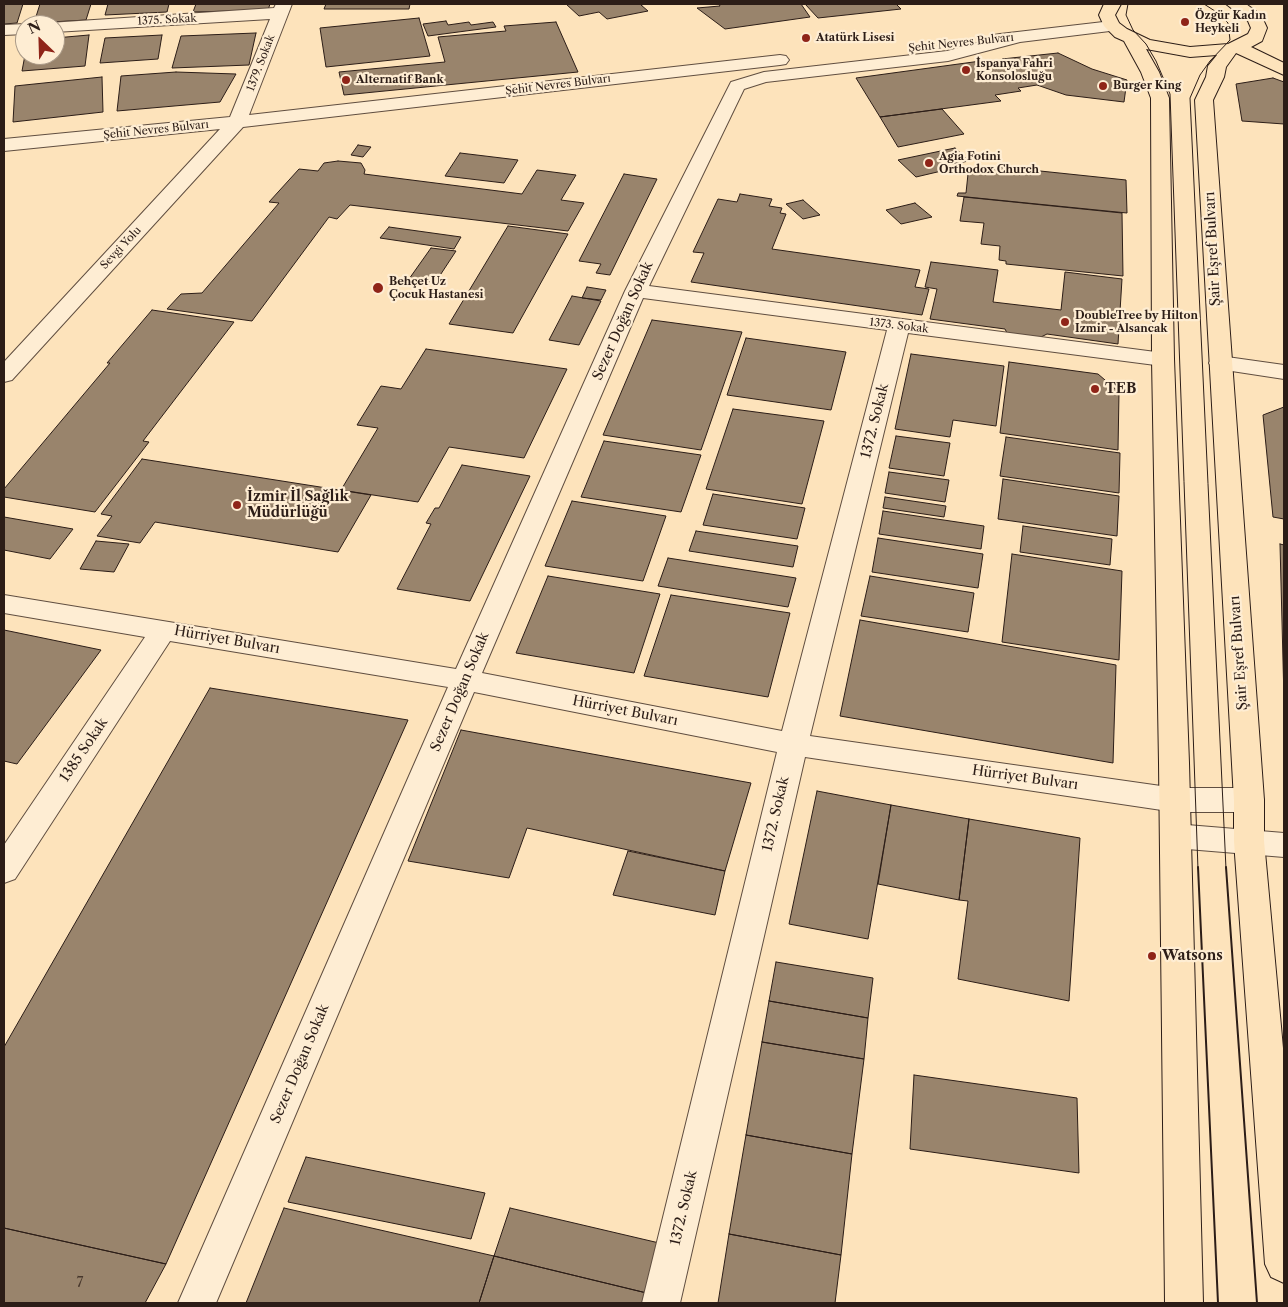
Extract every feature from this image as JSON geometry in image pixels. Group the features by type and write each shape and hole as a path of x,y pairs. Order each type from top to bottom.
{"main road":[{"path":"1113,4 1108,10 1112,26 1132,39 1167,50 1190,52 1234,48 1256,37 1259,28 1255,19 1246,10 1234,4"},
{"path":"1132,39 1150,72 1160,98 1163,359 1175,800 1184,1303"},
{"path":"1234,48 1284,70"},
{"name":"Şair Eşref Bulvarı","path":"1234,48 1217,66 1215,77 1204,100 1249,800 1248,841 1284,1264"}],"street":[{"name":"1375. Sokak","path":"65,26 282,9"},
{"name":"1379. Sokak","path":"237,122 282,9"},
{"name":"Şehit Nevres Bulvarı","path":"4,145 237,122 719,66 1112,26"},
{"name":"Sezer Doğan Sokak","path":"197,1303 465,680 636,291 737,86 764,77 948,56 1018,37"},
{"name":"Sevgi Yolu","path":"4,375 237,122"},
{"name":"1373. Sokak","path":"636,291 1163,359"},
{"name":"1372. Sokak","path":"661,1303 793,744 900,326"},
{"path":"1220,363 1284,372"},
{"name":"Hürriyet Bulvarı","path":"4,604 465,680 793,744 1175,800 1249,800"},
{"name":"1385 Sokak","path":"4,870 164,629"},
{"path":"1175,836 1284,845"}],"building":[{"path":"4,4 23,4 20,15 15,15 15,23 4,24"},
{"path":"40,4 91,4 86,20 65,21 65,15 37,15"},
{"path":"108,4 169,4 167,12 105,15"},
{"path":"196,4 270,4 268,10 193,12"},
{"path":"326,4 410,4 409,9 324,9"},
{"path":"566,4 646,4 641,5 648,11 607,19 599,12 579,16"},
{"path":"719,4 801,4 810,17 725,29 697,8 720,6"},
{"path":"805,4 896,4 901,9 818,18"},
{"path":"419,18 430,56 326,67 320,28"},
{"path":"446,21 448,25 469,22 471,25 493,22 496,27 428,36 423,24"},
{"path":"556,22 578,72 344,95 339,72 445,62 438,37 506,31 504,26"},
{"path":"256,33 249,65 172,68 181,36"},
{"path":"89,35 85,66 22,71 23,65 65,65 65,37"},
{"path":"162,35 158,59 100,63 105,38"},
{"path":"1058,53 1092,69 1127,80 1124,102 1066,95 1037,85 1018,88 1021,91 995,95 1001,101 880,117 856,78 988,60 991,63 1004,62 1002,59"},
{"path":"176,72 236,74 220,102 117,111 121,76"},
{"path":"102,77 103,112 13,122 15,86"},
{"path":"1273,78 1284,82 1284,124 1242,121 1236,84"},
{"path":"942,109 964,134 898,147 880,117"},
{"path":"358,145 371,147 363,157 351,155"},
{"name":"Agia Fotini Orthodox Church","path":"955,148 969,161 946,165 950,169 916,177 898,160"},
{"path":"460,153 518,160 504,183 445,176"},
{"path":"338,161 361,163 365,170 364,174 522,194 537,170 576,175 561,200 584,203 568,231 350,205 337,219 329,217 252,321 167,309 181,294 202,293 279,203 269,202 299,169 318,171 324,163"},
{"path":"1002,167 1126,180 1127,213 957,196 958,193 966,193 968,174"},
{"path":"624,174 657,179 610,275 596,273 601,264 579,261"},
{"path":"740,194 772,199 769,206 782,208 780,213 786,214 772,249 920,270 915,287 929,289 922,315 691,282 704,253 693,252 718,199 737,202"},
{"path":"964,197 1122,213 1123,276 1006,264 1006,261 999,260 1000,246 981,244 984,223 960,221"},
{"path":"803,200 820,215 803,219 786,204"},
{"path":"915,203 932,217 901,224 886,210"},
{"path":"508,226 568,234 513,333 449,324"},
{"path":"389,227 461,237 454,249 380,238"},
{"path":"431,248 456,251 435,283 409,279"},
{"path":"931,262 998,270 993,302 1061,310 1065,272 1122,279 1118,344 1047,334 1035,340 1007,333 1005,329 930,319 937,289 925,287"},
{"path":"587,287 606,290 601,300 582,298"},
{"path":"572,296 601,301 579,345 549,340"},
{"path":"152,310 234,322 143,441 149,442 95,512 4,497 4,489"},
{"path":"652,320 742,332 701,450 603,435"},
{"path":"746,338 846,352 831,410 727,395"},
{"path":"426,349 567,369 524,458 449,447 418,502 341,490 378,428 357,425 381,386 401,389"},
{"path":"911,354 1004,366 996,426 953,420 950,437 895,429"},
{"path":"1009,362 1098,374 1119,392 1118,450 1000,433"},
{"path":"1284,407 1284,519 1273,517 1263,415"},
{"path":"733,409 824,421 802,504 706,489"},
{"path":"896,436 950,443 944,476 889,468"},
{"path":"1006,437 1120,453 1119,493 1000,476"},
{"path":"604,441 701,455 681,512 581,497"},
{"name":"İzmir İl Sağlık Müdürlüğü","path":"142,459 371,495 338,552 155,522 140,543 97,536 112,516 101,514"},
{"path":"462,465 530,476 470,601 397,589 431,524 426,523 435,508 439,508"},
{"path":"889,472 949,480 945,502 885,493"},
{"path":"1003,479 1119,496 1117,536 998,519"},
{"path":"713,494 805,508 797,539 703,525"},
{"path":"885,497 946,506 944,517 883,508"},
{"path":"572,501 666,516 643,581 545,566"},
{"path":"883,511 984,526 981,549 879,534"},
{"path":"4,517 73,529 50,559 4,550"},
{"path":"1023,526 1112,539 1110,565 1020,552"},
{"path":"696,531 798,546 793,567 689,551"},
{"path":"878,538 983,554 978,588 872,572"},
{"path":"96,541 129,544 114,572 80,569"},
{"path":"1280,544 1284,545 1284,700"},
{"path":"1012,554 1122,571 1119,660 1002,642"},
{"path":"668,558 796,578 788,607 658,586"},
{"path":"548,576 660,594 634,673 516,653"},
{"path":"870,576 974,593 968,632 861,616"},
{"path":"671,595 790,613 768,697 644,676"},
{"path":"860,620 1116,665 1113,763 840,716"},
{"path":"4,630 101,650 17,764 4,761"},
{"path":"210,688 408,720 166,1264 4,1228 4,1047"},
{"path":"461,730 751,783 725,871 527,828 509,878 408,861"},
{"path":"817,791 891,805 868,939 789,924"},
{"path":"891,805 969,819 959,900 878,884"},
{"path":"969,819 1080,838 1069,1001 958,979 968,901 959,900"},
{"path":"628,851 725,871 715,915 613,895"},
{"path":"776,962 873,978 868,1018 769,1001"},
{"path":"769,1001 868,1018 864,1059 762,1042"},
{"path":"762,1042 864,1059 852,1154 746,1135"},
{"path":"914,1075 1077,1098 1079,1173 910,1149"},
{"path":"746,1135 852,1154 841,1255 729,1234"},
{"path":"306,1157 485,1193 471,1239 288,1202"},
{"path":"284,1208 494,1256 479,1303 246,1303"},
{"path":"510,1208 672,1246 659,1296 494,1256"},
{"path":"4,1228 166,1264 145,1303 4,1303"},
{"path":"729,1234 841,1255 835,1303 718,1303"},
{"path":"494,1256 659,1296 658,1303 479,1303"}],"tram line":[{"path":"1128,4 1126,15 1133,30 1146,44 1156,61 1170,94 1198,869"},
{"path":"1204,4 1218,13 1228,23 1230,40 1210,61 1200,75 1190,98 1226,869"},
{"path":"1198,867 1218,1303"},
{"path":"1226,867 1257,1303"}],"place":[{"name":"Özgür Kadın Heykeli","path":"1185,22"},
{"name":"Atatürk Lisesi","path":"806,38"},
{"name":"İspanya Fahri Konsolosluğu","path":"966,70"},
{"name":"Alternatif Bank","path":"346,80"},
{"name":"Burger King","path":"1103,86"},
{"name":"Agia Fotini Orthodox Church","path":"929,163"},
{"name":"Behçet Uz Çocuk Hastanesi","path":"378,288"},
{"name":"DoubleTree by Hilton Izmir - Alsancak","path":"1065,322"},
{"name":"TEB","path":"1095,389"},
{"name":"İzmir İl Sağlık Müdürlüğü","path":"237,505"},
{"name":"Watsons","path":"1152,956"}]}
